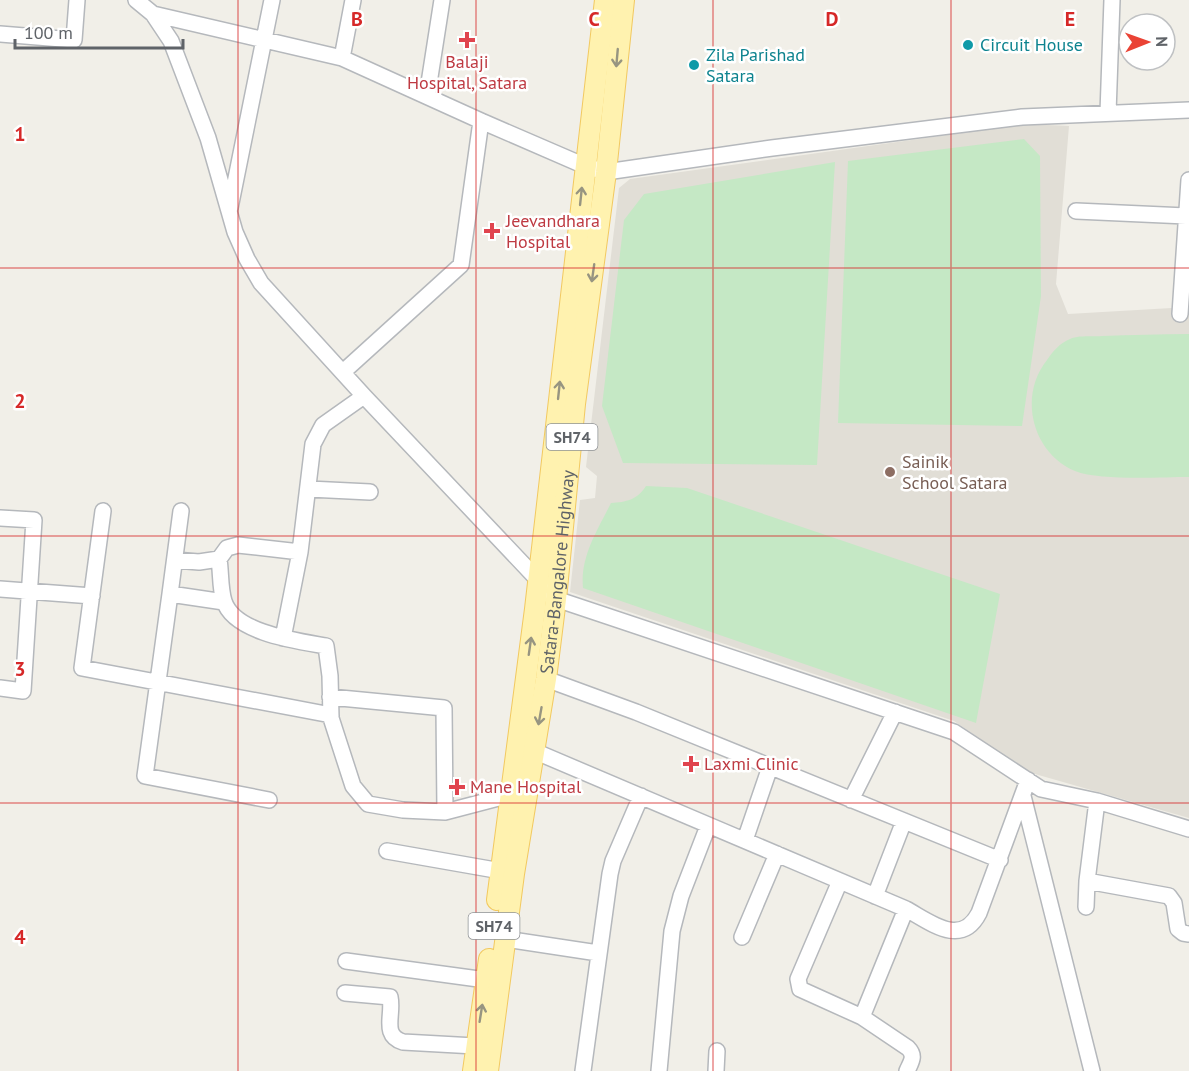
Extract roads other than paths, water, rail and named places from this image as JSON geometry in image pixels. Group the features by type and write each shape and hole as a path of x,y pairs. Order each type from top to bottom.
{"main road":[{"name":"Satara-Bangalore Highway","path":"472,1071 501,871 538,580 605,0"},
{"name":"Satara-Bangalore Highway","path":"488,1071 505,939 546,679 575,404 606,172 624,0"}],"street":[{"path":"0,34 74,40 77,0"},
{"path":"136,0 153,14 171,41 192,94 235,232 261,283 364,396 556,599 954,732 1041,789 1097,801 1189,829"},
{"path":"230,211 272,0"},
{"path":"342,58 353,0"},
{"path":"427,96 442,0"},
{"path":"1108,113 1112,0"},
{"path":"153,14 342,58 585,166 606,172 915,129 1022,117 1189,110"},
{"path":"343,372 461,265 481,121"},
{"path":"1180,314 1189,180"},
{"path":"1076,211 1186,216"},
{"path":"286,624 300,552 312,447 323,425 364,396"},
{"path":"309,489 370,492"},
{"path":"103,512 82,668 331,715"},
{"path":"181,512 145,776 269,800"},
{"path":"0,518 34,520 23,691 0,688"},
{"path":"300,552 238,545 227,548 219,559 224,602 240,623 286,624 326,646 331,715 353,786 368,804 403,810 445,812 510,795"},
{"path":"175,560 199,562 219,559"},
{"path":"0,589 92,596"},
{"path":"170,594 224,602"},
{"path":"546,679 636,712 1000,860"},
{"path":"330,698 444,708 445,812"},
{"path":"851,800 895,712"},
{"path":"534,751 906,909 946,931 958,932 974,924 979,914 1028,780"},
{"path":"745,840 770,767"},
{"path":"582,1071 613,861 641,796"},
{"path":"1023,796 1092,1071"},
{"path":"1086,907 1097,801"},
{"path":"875,896 904,822"},
{"path":"659,1071 672,931 681,896 708,826"},
{"path":"387,851 501,871"},
{"path":"742,937 777,854"},
{"path":"840,881 797,984 800,989 862,1017 912,1052 912,1060 907,1071"},
{"path":"1087,881 1169,896 1174,903 1178,929 1189,934"},
{"path":"862,1017 906,909"},
{"path":"505,939 598,952"},
{"path":"346,960 486,981"},
{"path":"345,993 390,998 392,1036 403,1042 476,1046"},
{"path":"716,1071 717,1051"}],"place":[{"name":"Balaji Hospital, Satara","path":"467,40"},
{"name":"Circuit House","path":"968,45"},
{"name":"Zila Parishad Satara","path":"694,65"},
{"name":"Jeevandhara Hospital","path":"492,231"},
{"name":"Sainik School Satara","path":"890,472"},
{"name":"Laxmi Clinic","path":"691,764"},
{"name":"Mane Hospital","path":"457,787"}]}
